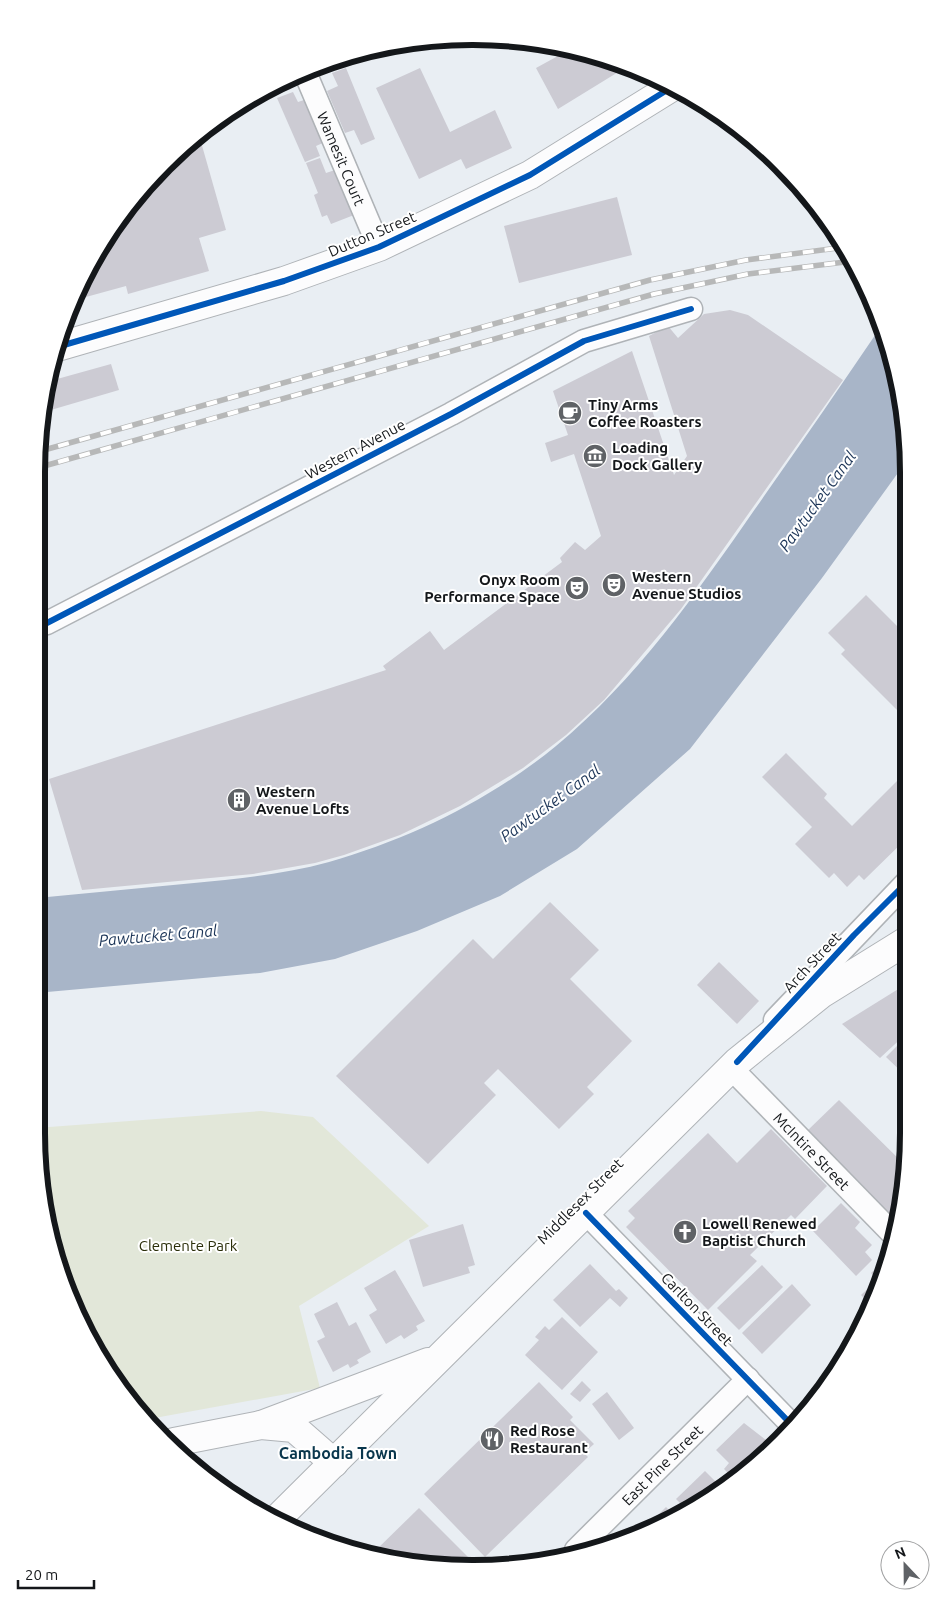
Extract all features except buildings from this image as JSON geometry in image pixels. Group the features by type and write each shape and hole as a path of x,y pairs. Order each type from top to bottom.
{"main road":[{"name":"Dutton Street","path":"65,344 284,281 379,247 530,175 666,91"},
{"name":"Middlesex Street","path":"282,1515 734,1065 821,994 900,945"},
{"path":"177,1441 261,1425 441,1357"},
{"path":"261,1425 294,1428 334,1463"}],"street":[{"name":"Wamesit Court","path":"308,79 379,247"},
{"name":"Western Avenue","path":"45,624 451,414 584,340 691,310"},
{"name":"Arch Street","path":"734,1065 842,948 900,889"},
{"name":"McIntire Street","path":"734,1065 889,1229"},
{"name":"Carlton Street","path":"586,1213 788,1421"},
{"name":"East Pine Street","path":"580,1546 748,1380"}],"green space":[{"name":"Clemente Park","path":"261,1111 313,1117 429,1226 299,1306 320,1388 155,1418 133,1393 102,1346 89,1322 68,1270 53,1216 46,1160 45,1127"}],"water":[{"name":"Pawtucket Canal","path":"876,333 892,389 899,445 900,470 822,578 690,749 577,849 500,896 417,931 335,959 260,973 45,992 45,897 245,878 296,870 329,862 389,842 448,816 531,766 585,720 639,664 687,604"}],"railway":[{"path":"46,450 650,280 746,260 836,248"},
{"path":"45,466 654,294 748,274 845,262"}],"cycle path":[{"path":"65,345 284,281 379,247 530,175 666,91"},
{"path":"45,624 451,414 584,341 691,309"},
{"path":"737,1062 854,935 900,889"},
{"path":"586,1213 788,1421"}],"place":[{"name":"Tiny Arms Coffee Roasters","path":"570,413"},
{"name":"Loading Dock Gallery","path":"595,456"},
{"name":"Western Avenue Studios","path":"614,585"},
{"name":"Onyx Room Performance Space","path":"577,588"},
{"name":"Western Avenue Lofts","path":"239,800"},
{"name":"Lowell Renewed Baptist Church","path":"685,1232"},
{"name":"Red Rose Restaurant","path":"492,1439"}],"district":[{"name":"Cambodia Town","path":"338,1453"}]}
